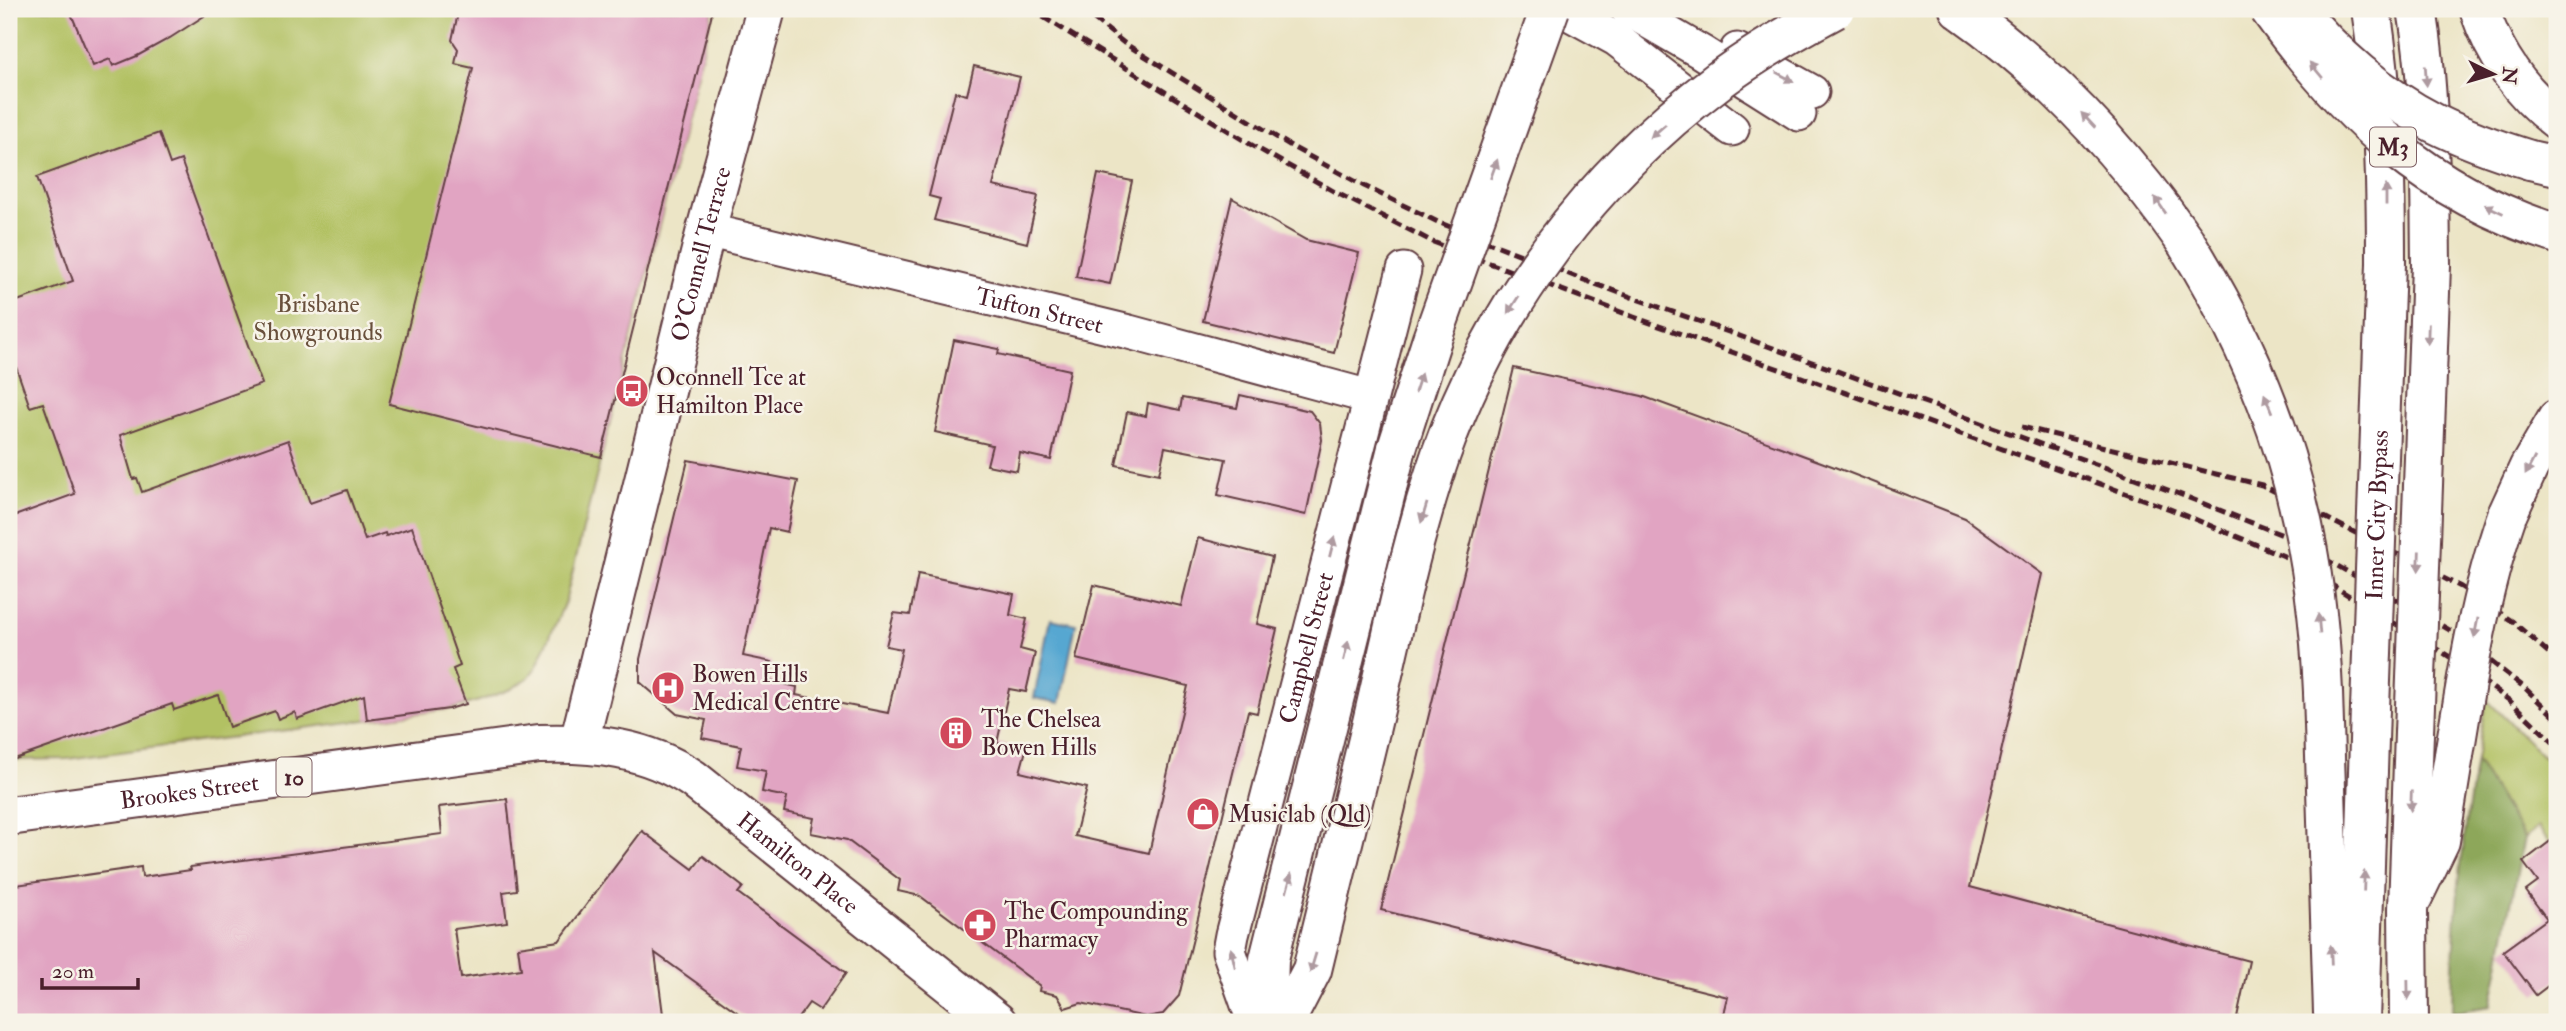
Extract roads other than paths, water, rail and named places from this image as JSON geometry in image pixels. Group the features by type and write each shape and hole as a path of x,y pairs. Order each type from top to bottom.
{"main road":[{"name":"O'Connell Terrace","path":"579,743 706,230 766,9"},
{"path":"1268,1022 1269,959 1397,448 1432,339 1550,9"},
{"path":"1285,1022 1312,970 1417,537 1442,453 1496,331 1531,276 1603,184 1648,140 1719,80 1764,49 1835,9"},
{"path":"1959,9 2000,39 2077,108 2153,195 2185,241 2227,314 2271,410 2299,503 2314,579 2323,692 2333,1013 2338,1022"},
{"name":"M3","path":"2269,9 2336,95 2396,149 2459,192 2557,234"},
{"path":"2297,9 2350,63 2379,88 2432,122 2497,149 2557,166"},
{"name":"Inner City Bypass","path":"2360,1022 2386,263 2386,163 2377,46 2371,9"},
{"name":"Inner City Bypass","path":"2409,1022 2408,909 2431,265 2428,114 2425,64 2417,9"},
{"path":"2479,9 2498,55 2531,98 2557,120"},
{"path":"2408,909 2440,841 2480,606 2490,564 2523,479 2557,419"},
{"name":"Brookes Street","path":"9,816 527,745 579,743"},
{"name":"Hamilton Place","path":"579,743 621,748 651,757 694,779 997,1022"}],"street":[{"path":"1560,9 1616,39 1732,129"},
{"path":"1627,9 1805,103"},
{"name":"Tufton Street","path":"706,230 1116,329 1370,397"},
{"name":"Campbell Street","path":"1254,1022 1230,951 1231,943 1404,270"}],"water":[{"path":"1050,619 1076,624 1060,703 1034,698"}],"railway":[{"path":"1030,9 1250,144 1335,192 1433,242 2170,509 2284,556 2450,657 2510,701 2557,746"},
{"path":"1082,9 1124,43 1294,148 1438,222 1584,280 2179,494 2285,536 2453,632 2525,688 2557,719"},
{"path":"2022,427 2262,485 2461,587 2512,621 2557,660"}],"place":[{"name":"Oconnell Tce at Hamilton Place","path":"632,391"},
{"name":"Bowen Hills Medical Centre","path":"668,688"},
{"name":"The Chelsea Bowen Hills","path":"956,733"},
{"name":"Musiclab (Qld)","path":"1203,814"},
{"name":"The Compounding Pharmacy","path":"980,925"}],"park label":[{"name":"Brisbane Showgrounds","path":"318,318"}]}
